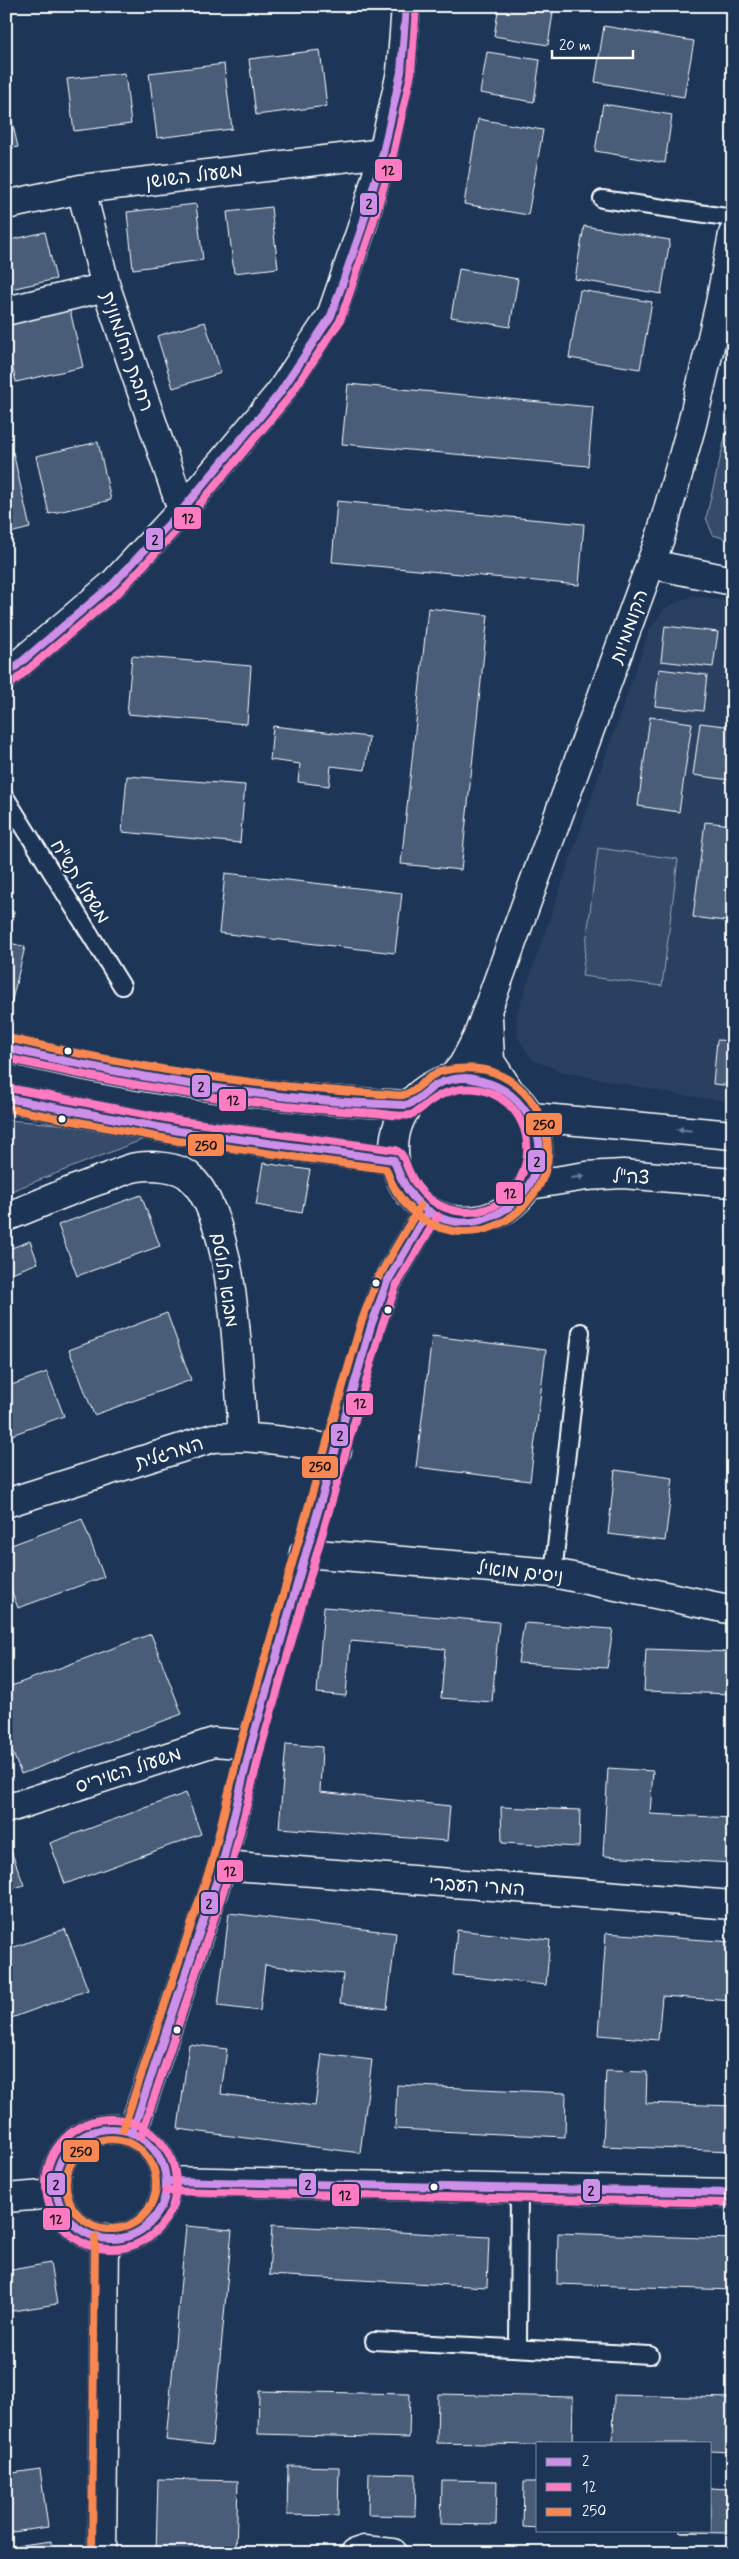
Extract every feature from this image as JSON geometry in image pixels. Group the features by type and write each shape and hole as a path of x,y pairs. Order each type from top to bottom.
{"street":[{"path":"6,675 113,584 182,510 279,394 331,316 361,230 383,153 401,72 406,6"},
{"name":"משעול השושן","path":"6,205 81,189 383,153"},
{"name":"רחבת החלמונית","path":"81,189 106,287 182,510"},
{"name":"הקוממיות","path":"452,1078 463,1065 488,1008 660,538 692,424 720,302 733,234"},
{"path":"6,310 106,287"},
{"path":"651,564 733,581"},
{"name":"הקוממיות","path":"488,1008 490,1061 508,1090"},
{"path":"6,1048 133,1074 293,1099 408,1105"},
{"path":"472,1077 491,1081 508,1090 522,1102 532,1118 537,1134 539,1151 537,1169 530,1185 511,1207 485,1220 456,1221 429,1211 406,1190 394,1160 394,1141 398,1122 408,1105 421,1092 435,1083 452,1078 472,1077"},
{"path":"6,1098 179,1131 394,1160"},
{"path":"532,1118 733,1135"},
{"name":"מבוא הלוטם","path":"6,1217 136,1167 165,1167 188,1175 215,1218 225,1248 243,1436"},
{"name":"צה\"ל","path":"530,1185 586,1176 623,1174 733,1183"},
{"path":"132,2132 222,1865 251,1745 304,1553 337,1450 371,1326 387,1282 429,1211"},
{"name":"המרגלית","path":"6,1503 212,1438 243,1436 270,1438 337,1450"},
{"name":"ניסים מואיל","path":"304,1553 553,1573 733,1610"},
{"name":"משעול האיריס","path":"6,1808 214,1742 251,1745"},
{"name":"המרי העברי","path":"222,1865 733,1905"},
{"path":"104,2129 132,2132 143,2139 154,2149 161,2160 166,2181 162,2204 149,2224 129,2236 105,2238 85,2232 73,2224 61,2207 56,2194 57,2173 61,2159 79,2139 104,2129"},
{"path":"166,2181 733,2192"},
{"path":"6,2198 56,2194"},
{"path":"102,2553 105,2238"},
{"path":"355,2553 364,2550 393,2553"}],"lane":[{"path":"602,199 733,218"},
{"name":"משעול תש\"ח","path":"6,798 122,986"},
{"path":"553,1573 581,1332"},
{"path":"518,2189 518,2348"},
{"path":"374,2341 650,2355"}],"shaded area":[{"path":"733,404 733,541 713,535 706,518"},
{"path":"693,595 733,602 733,1102 681,1095 564,1072 532,1060 518,1037 517,1013 649,631 665,608"},
{"path":"598,848 678,859 662,986 582,976"},
{"path":"6,1120 162,1132 6,1193"}],"building":[{"path":"499,6 553,13 548,45 494,36"},
{"path":"604,26 694,41 684,97 595,82"},
{"path":"320,50 327,106 256,115 249,59"},
{"path":"487,52 540,60 534,102 480,93"},
{"path":"224,64 232,129 157,138 149,73"},
{"path":"125,73 131,124 74,131 67,79"},
{"path":"6,96 18,147 6,149"},
{"path":"603,104 672,115 665,163 595,151"},
{"path":"478,119 543,130 528,215 464,204"},
{"path":"196,204 203,260 133,269 127,212"},
{"path":"271,207 278,268 234,273 227,212"},
{"path":"584,226 670,240 661,294 575,279"},
{"path":"45,232 56,279 6,290 6,241"},
{"path":"459,269 518,279 510,327 451,317"},
{"path":"580,290 652,302 640,369 569,358"},
{"path":"70,310 83,367 16,382 6,339 6,324"},
{"path":"205,322 221,373 173,388 157,336"},
{"path":"348,384 593,407 588,466 342,444"},
{"path":"98,442 111,500 49,514 36,456"},
{"path":"13,452 30,528 6,534 6,454"},
{"path":"337,501 584,524 579,585 332,562"},
{"path":"428,608 488,615 461,870 401,864"},
{"path":"665,626 718,632 713,667 661,661"},
{"path":"132,656 251,666 247,724 127,714"},
{"path":"659,669 707,675 703,711 655,706"},
{"path":"650,717 692,723 679,812 638,806"},
{"path":"700,723 733,727 730,780 693,775"},
{"path":"273,726 369,737 365,770 331,766 329,786 298,782 300,764 270,760"},
{"path":"127,776 245,785 240,843 122,832"},
{"path":"705,822 733,825 733,922 693,917"},
{"path":"225,873 402,893 395,953 219,933"},
{"path":"6,909 14,912 7,942 25,947 10,1008 6,1007"},
{"path":"717,1040 733,1041 733,1086 713,1084"},
{"path":"263,1163 310,1170 302,1213 256,1205"},
{"path":"141,1195 160,1246 77,1276 58,1225"},
{"path":"30,1241 38,1263 6,1275 6,1250"},
{"path":"167,1313 191,1380 94,1415 69,1350"},
{"path":"432,1336 546,1350 530,1481 416,1467"},
{"path":"728,1370 733,1370 733,1432 731,1432"},
{"path":"47,1372 64,1416 6,1437 6,1387"},
{"path":"615,1470 673,1478 665,1541 608,1534"},
{"path":"82,1519 104,1577 18,1608 6,1576 6,1547"},
{"path":"324,1607 499,1622 492,1702 441,1698 445,1649 350,1641 346,1696 317,1693"},
{"path":"524,1623 613,1629 607,1668 518,1663"},
{"path":"151,1634 182,1714 21,1774 6,1735 6,1688"},
{"path":"646,1649 733,1652 733,1694 644,1691"},
{"path":"286,1744 322,1747 320,1792 450,1806 447,1841 279,1828"},
{"path":"608,1768 653,1771 650,1814 733,1818 733,1863 603,1856"},
{"path":"186,1793 201,1834 65,1884 50,1843"},
{"path":"501,1807 580,1810 579,1847 502,1843"},
{"path":"6,1838 24,1885 6,1891"},
{"path":"229,1913 396,1933 387,2009 340,2003 343,1974 265,1965 260,2011 218,2006"},
{"path":"65,1929 88,1990 6,2020 6,1950"},
{"path":"457,1930 550,1940 546,1985 453,1975"},
{"path":"606,1933 733,1942 733,2001 662,1996 658,2040 599,2035"},
{"path":"189,2044 227,2049 221,2094 315,2106 322,2054 372,2060 360,2153 178,2129"},
{"path":"606,2071 647,2072 646,2103 733,2106 733,2151 603,2146"},
{"path":"397,2085 566,2093 565,2137 395,2129"},
{"path":"272,2225 489,2237 487,2287 269,2275"},
{"path":"186,2226 232,2230 212,2445 166,2440"},
{"path":"558,2233 733,2239 733,2290 557,2284"},
{"path":"50,2263 57,2304 6,2312 6,2271"},
{"path":"259,2391 410,2394 409,2438 258,2434"},
{"path":"438,2394 573,2397 572,2442 536,2442 536,2445 437,2443"},
{"path":"614,2395 731,2398 730,2452 712,2451 712,2442 613,2442"},
{"path":"288,2466 339,2467 338,2516 287,2515"},
{"path":"40,2469 48,2527 6,2533 6,2474"},
{"path":"369,2473 416,2474 415,2516 368,2515"},
{"path":"158,2479 238,2481 236,2553 156,2553"},
{"path":"442,2480 497,2481 496,2525 441,2524"},
{"path":"524,2482 536,2482 536,2528 523,2527"},
{"path":"712,2488 729,2489 727,2533 679,2532 712,2532"},
{"path":"51,2541 52,2553 6,2553 6,2547"}],"transit line":[{"name":"2","path":"6,675 113,584 182,510 279,394 331,316 361,230 383,153 401,72 406,6"},
{"name":"12","path":"12,683 119,592 189,517 287,400 340,321 370,233 393,155 411,74 416,7"},
{"name":"250","path":"6,1108 178,1141 386,1169 397,1193 412,1211 431,1224 452,1231 473,1232 495,1226 515,1214 538,1188 545,1173 548,1157 546,1132 535,1106 516,1085 500,1075 484,1070 465,1068 446,1070 431,1076 403,1095 335,1091 241,1081 147,1067 8,1038"},
{"name":"2","path":"6,1048 105,1069 204,1086 304,1099 354,1103 404,1105 417,1100 434,1086 441,1083 469,1078 498,1087 511,1095 528,1115 539,1145 535,1173 520,1197 496,1214 468,1222 440,1218 414,1198 394,1160 179,1131 6,1098"},
{"name":"12","path":"6,1058 98,1078 190,1094 283,1106 397,1116 413,1114 429,1102 451,1091 467,1088 483,1090 510,1106 522,1123 527,1142 526,1163 519,1182 506,1197 488,1208 466,1212 456,1211 438,1205 423,1193 412,1178 403,1156 396,1150 181,1121 8,1088"},
{"name":"250","path":"123,2130 212,1862 241,1742 361,1323 378,1278 420,1206"},
{"name":"2","path":"132,2133 222,1865 251,1745 371,1326 387,1282 429,1211"},
{"name":"12","path":"141,2136 231,1868 261,1748 381,1329 396,1286 438,1216"},
{"name":"12","path":"111,2119 124,2120 136,2124 157,2138 171,2159 175,2171 176,2184 175,2197 171,2209 157,2230 136,2244 124,2248 111,2249 98,2248 86,2244 65,2230 51,2209 47,2197 46,2184 47,2171 51,2159 65,2138 86,2124 98,2120 111,2119"},
{"name":"2","path":"111,2129 132,2133 150,2145 162,2163 166,2184 162,2205 150,2223 132,2235 111,2239 90,2235 72,2223 60,2205 56,2184 60,2163 72,2145 90,2133 111,2129"},
{"name":"250","path":"111,2139 128,2142 143,2152 153,2167 156,2184 153,2201 143,2216 128,2226 111,2229 94,2226 79,2216 69,2201 66,2184 69,2167 79,2152 94,2142 111,2139"},
{"name":"2","path":"166,2181 733,2193"},
{"name":"12","path":"166,2191 733,2203"},
{"name":"250","path":"92,2553 95,2238"}]}
